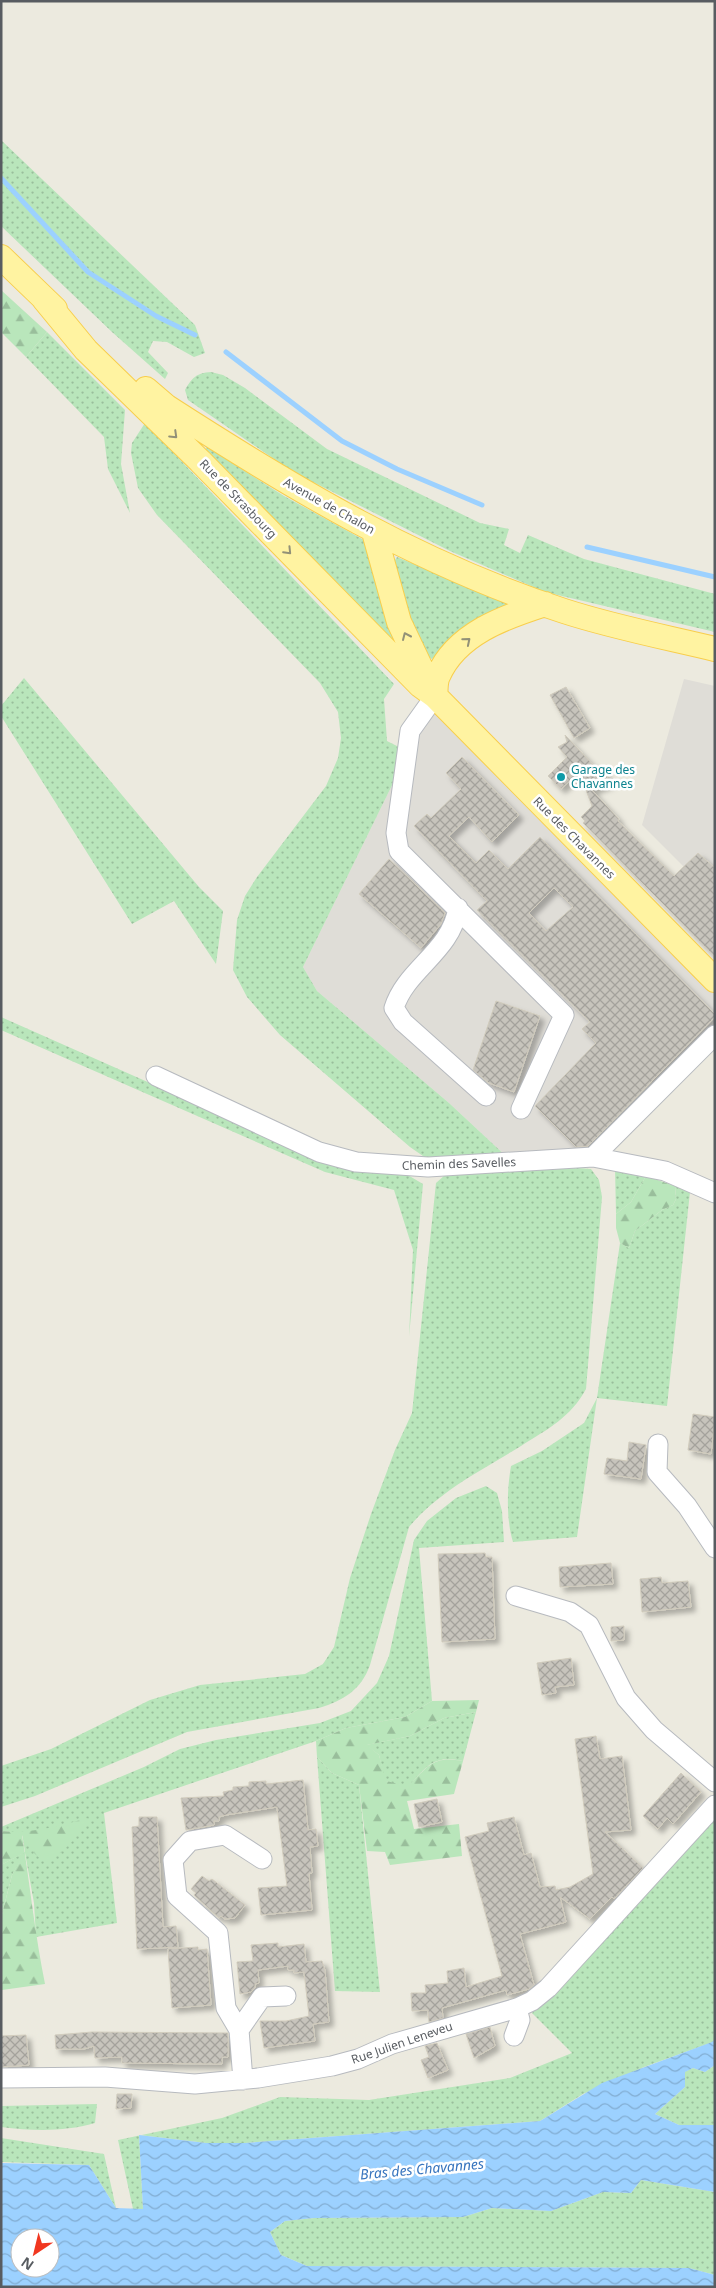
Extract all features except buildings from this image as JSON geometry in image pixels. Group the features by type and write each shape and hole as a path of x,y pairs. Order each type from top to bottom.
{"main road":[{"name":"Avenue de Chalon","path":"1,257 85,338 167,407 287,483 374,532 447,567 545,604 715,649"},
{"name":"Rue de Strasbourg","path":"44,299 86,350 200,461 420,685 435,696"},
{"path":"374,532 399,622 420,670 435,696"},
{"path":"435,696 437,678 450,657 464,642 502,619 545,604"},
{"name":"Rue des Chavannes","path":"435,696 715,980"}],"street":[{"path":"435,696 410,731 396,833 399,851 564,1015 521,1109"},
{"path":"458,908 455,924 448,936 398,994 394,1008 402,1022 486,1096"},
{"path":"594,1157 715,1035"},
{"name":"Chemin des Savelles","path":"156,1076 319,1152 356,1162 428,1167 594,1157 665,1171 715,1193"},
{"path":"658,1444 657,1472 687,1506 715,1548"},
{"path":"516,1596 570,1612 589,1625 626,1698 654,1730 715,1782"},
{"name":"Rue Julien Leneveu","path":"1,2078 104,2077 195,2084 243,2080 332,2066 358,2059 392,2044 517,2008 532,2001 548,1988 715,1805"},
{"path":"243,2080 239,2030 226,2008 218,1933 177,1896 174,1860 190,1841 224,1835 262,1859"},
{"path":"239,2030 262,1997 286,1996"},
{"path":"514,2036 520,2020 517,2008"}],"shaded area":[{"path":"684,679 715,686 715,898 642,825"},
{"path":"440,709 715,988 715,1028 592,1150 508,1158 449,1103 317,991 303,967 398,773 399,747"}],"green space":[{"path":"1,140 195,325 205,353 194,357 167,342 153,341 148,352 168,373 165,379 112,332 1,226"},
{"path":"1,290 47,332 26,357 1,332"},
{"path":"47,332 125,410 121,464 130,513 108,469 104,437 26,357"},
{"path":"211,372 223,375 245,388 327,449 480,523 509,529 504,545 520,553 528,535 584,559 715,594 715,632 545,592 450,551 293,472 188,400 185,390 190,382 198,375"},
{"path":"145,423 394,684 384,699 387,741 399,747 398,773 303,967 317,991 449,1103 508,1158 433,1163 410,1147 280,1035 247,997 233,970 237,920 245,896 257,877 326,786 338,758 341,738 338,712 320,683 157,515 138,488 131,453 132,443"},
{"path":"207,447 284,496 373,545 400,655 202,456"},
{"path":"397,557 510,604 460,634 432,659 420,652 393,563"},
{"path":"24,678 199,887 223,911 216,964 174,901 132,924 1,716 1,706"},
{"path":"1,1017 335,1165 395,1175 406,1174 423,1184 409,1337 413,1250 394,1190 325,1172 1,1030"},
{"path":"615,1167 646,1176 631,1202 616,1214"},
{"path":"578,1168 591,1169 599,1180 602,1197 586,1389 580,1399 558,1422 447,1492 409,1527 370,1665 362,1681 344,1697 319,1708 187,1732 35,1796 1,1807 1,1766 51,1749 150,1700 200,1685 305,1674 323,1664 334,1647 350,1578 371,1514 395,1450 412,1413 436,1183 445,1175"},
{"path":"646,1176 675,1186 676,1199 673,1205 662,1210 635,1231 629,1248 620,1243 616,1228 616,1214 631,1202"},
{"path":"675,1186 690,1192 667,1406 597,1398 620,1243 629,1248 635,1231 662,1210 673,1205 676,1199"},
{"path":"597,1398 577,1537 513,1542 509,1524 508,1504 511,1466 542,1451 584,1423"},
{"path":"486,1486 497,1493 502,1511 504,1542 419,1548 432,1701 405,1717 346,1728 316,1741 104,1813 117,1923 36,1937 34,1903 25,1853 12,1875 1,1918 1,1865 25,1852 22,1833 1,1831 1,1827 144,1767 180,1749 216,1740 320,1723 351,1711 377,1683 389,1656 414,1540 427,1521 456,1498"},
{"path":"479,1700 476,1712 444,1718 410,1736 367,1745 379,1755 386,1781 408,1786 426,1768 437,1761 463,1761 454,1794 407,1801 414,1829 459,1824 462,1856 390,1865 385,1852 367,1851 359,1785 332,1773 317,1757 316,1741 346,1728 405,1717 432,1701"},
{"path":"476,1712 463,1761 437,1761 420,1773 408,1787 385,1781 379,1755 366,1745 410,1736 444,1718"},
{"path":"317,1757 332,1773 359,1785 380,1992 335,1991"},
{"path":"715,1809 715,2039 713,2042 644,2067 583,2094 540,2121 245,2143 206,2143 141,2135 222,2118 280,2097 369,2100 510,2078 572,2053 532,2013"},
{"path":"88,1818 70,1844 46,1863 35,1854 22,1835 45,1984 2,1990 1,1918 12,1875 24,1853 1,1865 1,1831 34,1830"},
{"path":"715,2065 715,2125 679,2125 655,2114 685,2087 684,2072 693,2068 705,2072"},
{"path":"97,2104 95,2123 83,2126 48,2130 1,2127 1,2106"},
{"path":"139,2136 143,2209 133,2209 118,2140"},
{"path":"1,2138 104,2154 116,2208 89,2165 1,2162"},
{"path":"641,2180 715,2192 715,2275 689,2268 307,2266 281,2255 270,2232 285,2221 314,2218 463,2217 492,2208 551,2211 603,2192 631,2193"}],"water":[{"name":"Bras des Chavannes","path":"715,2039 715,2065 705,2072 693,2068 685,2072 685,2087 655,2114 679,2125 715,2125 715,2192 641,2180 631,2193 603,2192 551,2211 492,2208 463,2217 314,2218 285,2221 270,2232 281,2255 307,2266 689,2268 715,2275 715,2287 1,2287 1,2163 89,2165 116,2208 143,2209 139,2135 206,2143 245,2143 540,2121 602,2083 712,2042"}],"waterway":[{"path":"1,178 88,272 156,316 195,335"},
{"path":"226,352 342,441 397,469 482,505"},
{"path":"587,547 715,577"}],"place":[{"name":"Garage des Chavannes","path":"561,777"}]}
